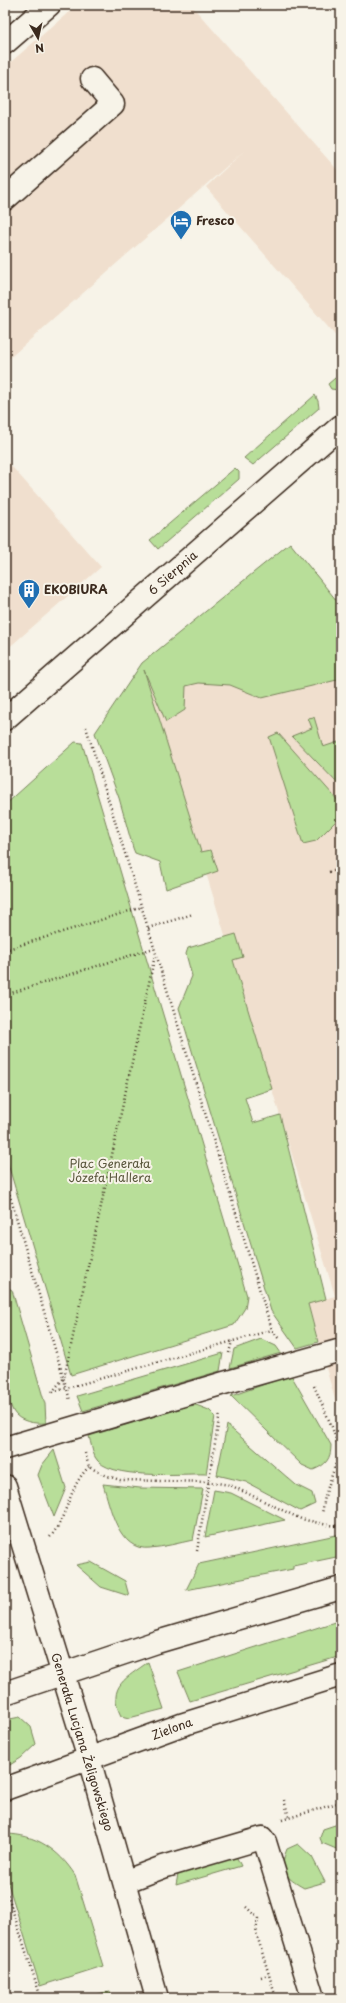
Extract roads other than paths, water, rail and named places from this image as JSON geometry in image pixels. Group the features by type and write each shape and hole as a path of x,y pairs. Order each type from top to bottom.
{"street":[{"path":"5,43 49,5"},
{"path":"5,199 113,104 92,79"},
{"name":"6 Sierpnia","path":"5,719 341,426"},
{"path":"5,1448 224,1383 332,1353"},
{"name":"Generała Lucjana Żeligowskiego","path":"5,1486 89,1760 157,1998"},
{"path":"5,1693 157,1642 341,1588"},
{"name":"Zielona","path":"5,1789 89,1760 181,1725 341,1675"},
{"path":"124,1882 163,1867 262,1838 265,1842 312,1998"}],"place":[{"name":"Fresco","path":"181,240"},
{"name":"EKOBIURA","path":"29,610"}],"park label":[{"name":"Plac Generała Józefa Hallera","path":"110,1171"}]}
